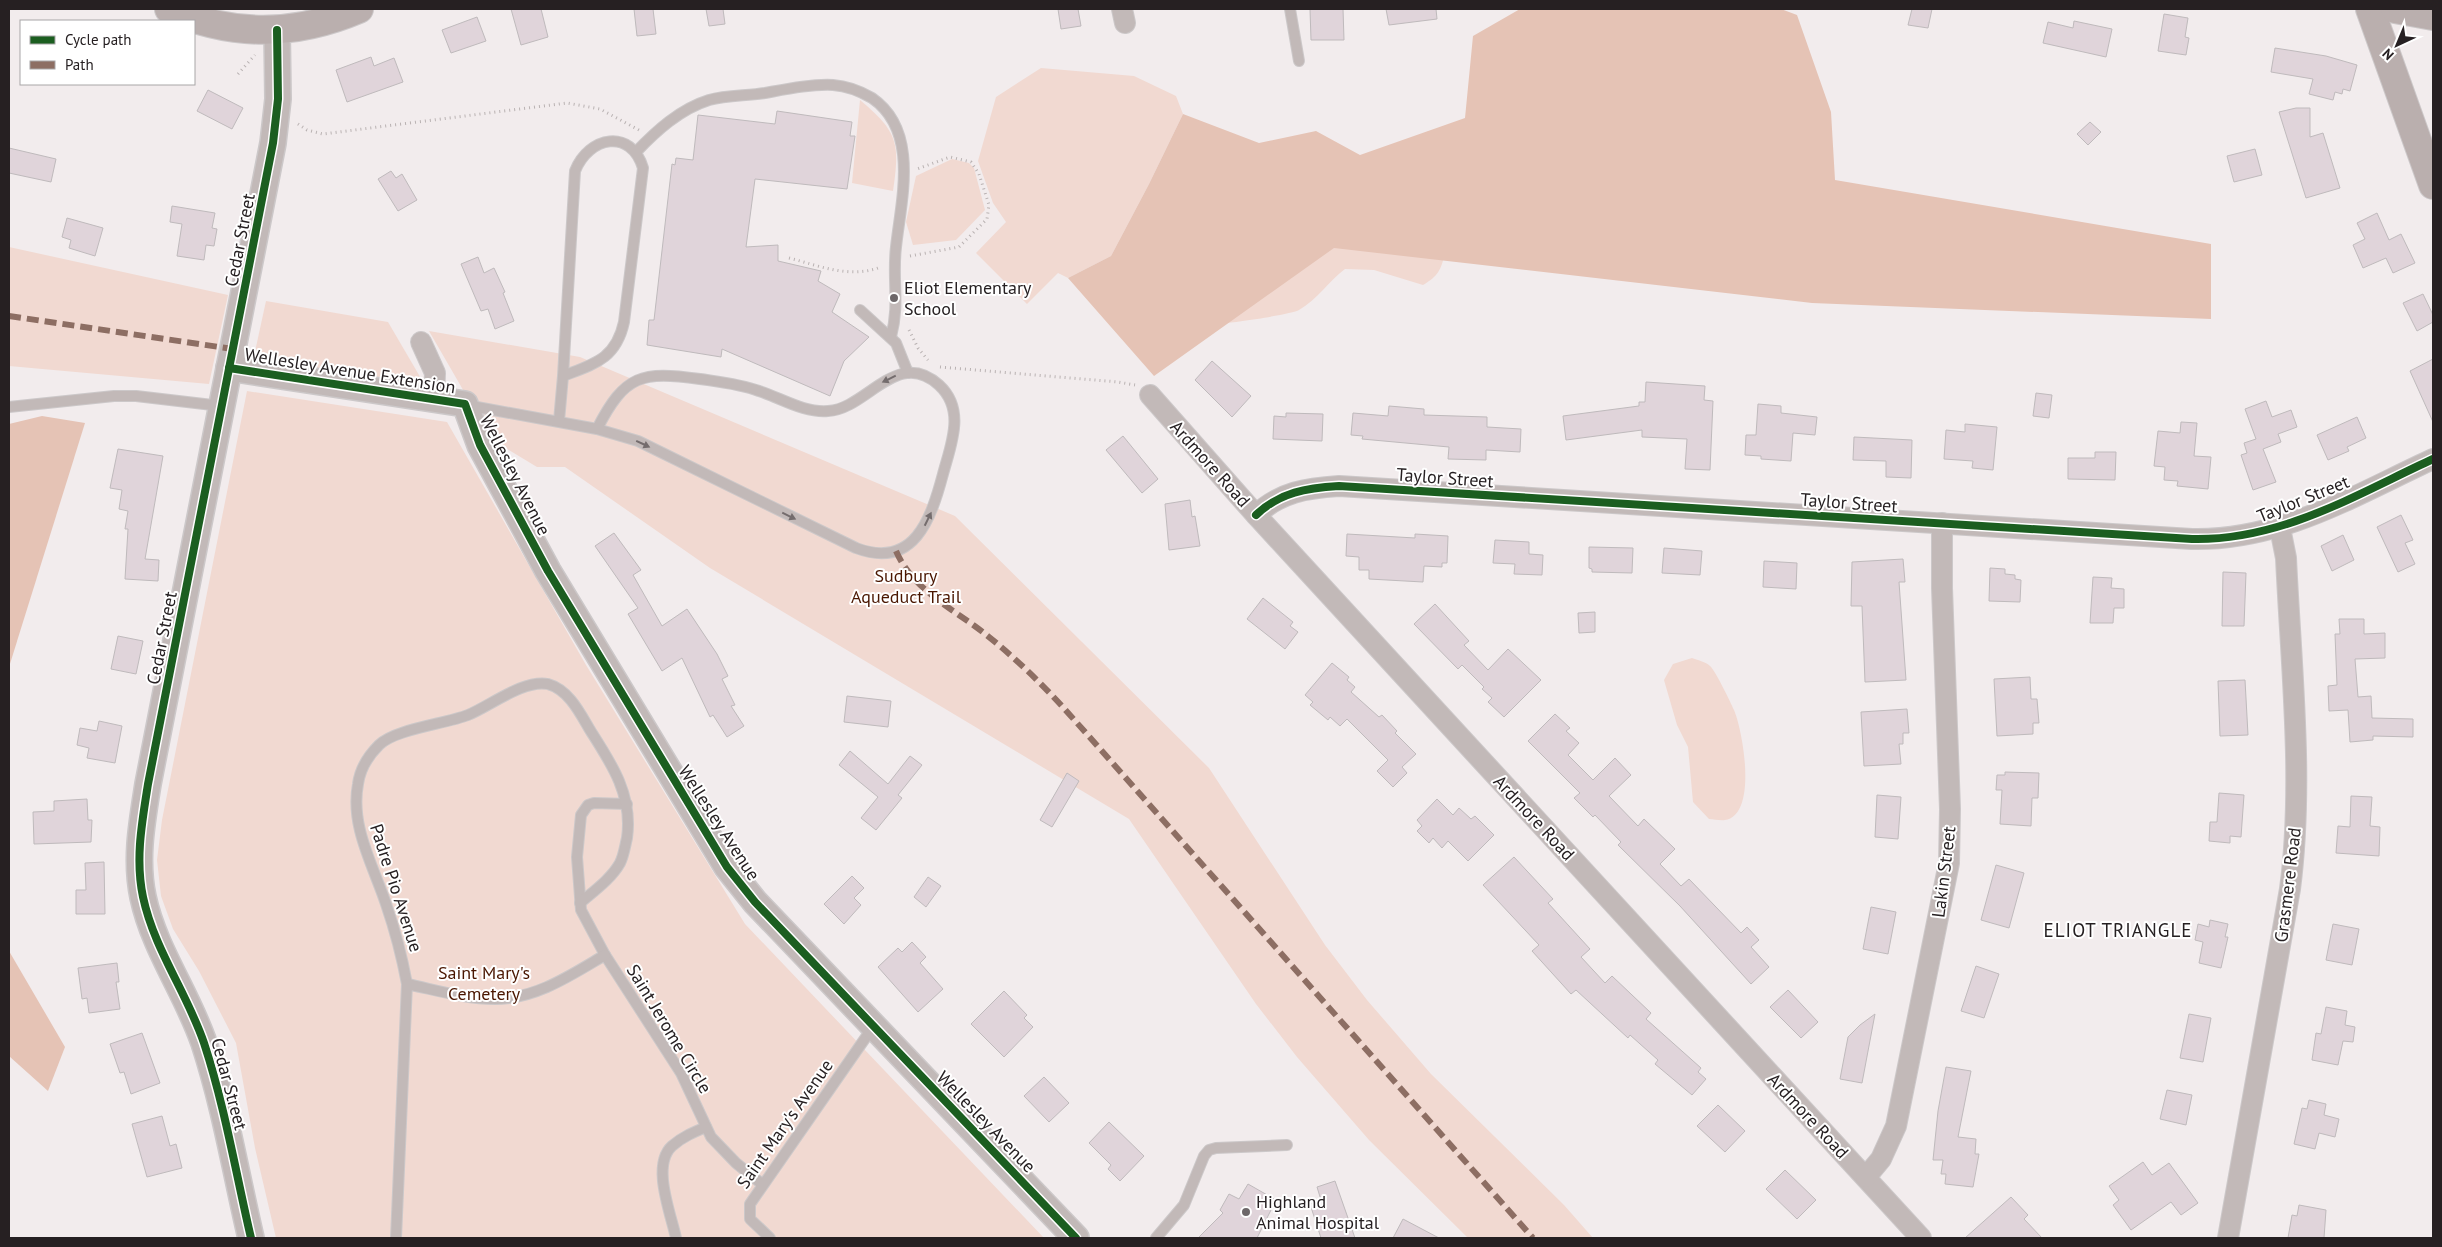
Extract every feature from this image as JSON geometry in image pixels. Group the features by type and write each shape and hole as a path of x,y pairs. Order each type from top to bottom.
{"main road":[{"path":"169,9 224,26 249,30 277,30 319,23 359,9"},
{"path":"2370,9 2433,185"},
{"path":"2395,9 2433,16"}],"street":[{"name":"Cedar Street","path":"252,1238 208,1055 192,1014 153,929 143,898 139,867 140,832 146,797 276,126 278,99 277,30"},
{"path":"421,342 435,373 434,398"},
{"name":"Wellesley Avenue Extension","path":"230,368 465,404"},
{"name":"Ardmore Road","path":"1150,395 1256,515 1921,1238"},
{"name":"Wellesley Avenue","path":"465,404 480,445 545,566 723,862 754,902 1076,1238"},
{"name":"Taylor Street","path":"1256,515 1278,498 1292,492 1339,486 2209,539 2242,537 2280,528 2433,459"},
{"name":"Lakin Street","path":"1866,1177 1886,1149 1896,1126 1948,870 1950,809 1942,588 1942,523"},
{"name":"Grasmere Road","path":"2228,1238 2290,889 2294,848 2294,743 2286,558 2280,528"}],"lane":[{"path":"1290,9 1299,61"},
{"path":"636,152 670,120 709,100 822,86 845,87 876,101 891,119 901,142 904,175 894,262 897,312 891,337"},
{"path":"559,421 576,171 584,154 602,142 621,142 636,152 643,168 622,332 614,349 601,360 563,376"},
{"path":"860,310 891,337 900,351 908,373"},
{"path":"465,404 597,429 638,441 856,548 873,554 889,554 903,548 918,536 928,520 937,499 955,430 954,410 947,394 932,379 908,373 888,379 846,406 827,411 804,408 736,385 656,375 637,380 622,390 607,410 597,429"},
{"path":"9,407 128,396 222,407"},
{"name":"Padre Pio Avenue","path":"396,1238 407,984 394,928 368,860 357,819 358,784 362,766 380,744 401,734 465,716 528,686 546,684 563,692 576,706 613,767 627,804"},
{"name":"Saint Jerome Circle","path":"627,804 594,803 585,809 581,816 576,857 580,903 584,916 605,955 681,1073 716,1144 762,1184"},
{"path":"580,903 606,880 620,863 625,847 629,819 627,804"},
{"path":"407,984 478,998 525,995 555,984 605,955"},
{"name":"Saint Mary's Avenue","path":"770,1238 753,1224 748,1213 750,1204 762,1184 873,1027"},
{"path":"676,1238 663,1180 662,1162 666,1154 677,1142 706,1127"},
{"path":"1156,1238 1184,1205 1204,1156 1209,1150 1216,1148 1287,1146"}],"path":[{"path":"238,74 256,54"},
{"path":"298,124 307,130 323,134 556,104 578,104 600,109 635,127 649,138"},
{"path":"790,258 844,273 870,271 920,254 959,247 986,222 990,213 980,174 974,164 968,160 950,157 904,175"},
{"path":"897,312 902,317 925,358 942,368 1118,382 1137,386 1150,395"}],"green space":[{"path":"1041,68 1134,76 1176,96 1183,114 1111,256 1068,278 1058,273 1027,304 976,253 1006,222 993,203 978,161 996,97"},
{"path":"860,100 882,121 889,130 893,140 896,150 896,161 893,191 852,183"},
{"path":"952,159 969,163 974,168 985,210 956,240 913,245 906,222 916,176"},
{"path":"1285,246 1445,251 1439,271 1423,285 1374,270 1345,269 1312,301 1299,310 1275,316 1224,323"},
{"path":"9,247 228,295 209,384 9,366"},
{"path":"266,301 388,322 426,387 263,362 256,353 256,347"},
{"name":"Sudbury Aqueduct Trail","path":"429,331 580,357 955,516 1209,768 1325,945 1367,1000 1431,1074 1564,1205 1593,1238 1468,1238 1369,1140 1297,1057 1256,1004 1129,819 710,568 565,467 537,467 492,440"},
{"name":"Saint Mary's Cemetery","path":"247,391 447,422 586,665 745,924 1044,1238 276,1238 255,1148 236,1043 199,971 173,929 161,896 157,860 162,820"},
{"path":"1692,658 1704,662 1712,669 1734,710 1741,735 1744,753 1745,789 1742,804 1735,815 1725,820 1709,819 1693,802 1688,747 1677,725 1664,680 1673,664"}],"shaded area":[{"path":"1520,9 1781,9 1797,15 1831,112 1835,180 2211,244 2211,319 1812,303 1334,248 1154,376 1068,278 1111,256 1183,114 1259,143 1316,131 1360,155 1465,118 1473,36"},
{"path":"42,416 85,423 9,667 9,424"},
{"path":"9,951 65,1047 48,1091 9,1056"}],"building":[{"path":"511,9 541,9 548,37 521,45"},
{"path":"634,9 653,9 656,34 637,36"},
{"path":"706,9 723,9 725,24 709,26"},
{"path":"1058,9 1078,9 1081,26 1061,29"},
{"path":"1310,9 1343,9 1344,40 1311,40"},
{"path":"1386,9 1436,9 1437,19 1389,25"},
{"path":"1912,9 1932,9 1928,28 1908,25"},
{"path":"2164,14 2188,18 2185,37 2189,38 2186,55 2158,51"},
{"path":"477,17 486,41 451,53 442,30"},
{"path":"2074,21 2112,29 2106,57 2043,43 2048,22 2073,28"},
{"path":"2275,48 2326,56 2357,65 2350,91 2343,89 2342,94 2335,92 2333,100 2309,94 2313,79 2271,72"},
{"path":"371,57 374,66 394,58 403,82 347,102 336,70"},
{"path":"208,90 243,108 232,129 197,111"},
{"path":"2296,108 2310,108 2310,137 2323,133 2340,188 2306,198 2279,112"},
{"path":"777,111 852,122 850,136 855,136 847,189 755,179 746,247 778,245 778,261 821,271 818,281 840,294 832,312 869,337 844,361 830,396 722,349 721,357 647,345 649,320 654,320 672,164 675,165 676,158 693,160 698,115 775,124"},
{"path":"2090,122 2101,132 2088,145 2077,134"},
{"path":"9,148 56,159 51,182 9,173"},
{"path":"2255,149 2262,175 2234,182 2227,156"},
{"path":"391,171 396,178 402,174 417,200 398,211 378,179"},
{"path":"172,206 215,213 212,228 217,229 214,246 206,245 204,260 177,256 182,224 170,222"},
{"path":"2377,213 2389,240 2401,234 2415,263 2393,273 2386,258 2363,268 2353,245 2365,239 2357,223"},
{"path":"67,218 103,228 95,256 69,248 71,240 62,237"},
{"path":"478,257 484,273 494,268 505,292 503,293 514,321 495,329 488,309 481,311 461,264"},
{"path":"2423,294 2433,315 2433,322 2417,331 2403,303"},
{"path":"2433,359 2433,422 2410,371"},
{"path":"1212,361 1251,396 1232,417 1195,380"},
{"path":"1646,382 1705,386 1704,400 1713,401 1710,470 1685,469 1687,439 1642,437 1642,430 1566,440 1563,416 1639,406 1639,402 1645,402"},
{"path":"2036,393 2052,395 2049,418 2033,416"},
{"path":"2266,401 2272,417 2291,410 2297,427 2278,434 2281,442 2263,449 2276,482 2253,490 2241,455 2247,453 2244,443 2256,439 2245,409"},
{"path":"1758,404 1781,406 1781,413 1817,417 1815,435 1793,433 1791,461 1761,459 1761,456 1745,455 1746,435 1756,435"},
{"path":"1389,406 1424,409 1424,415 1487,417 1487,427 1521,429 1520,452 1486,450 1486,460 1448,459 1449,447 1362,439 1363,436 1351,435 1353,413 1388,416"},
{"path":"1286,413 1323,414 1322,441 1273,439 1274,416 1286,417"},
{"path":"2357,417 2366,438 2347,447 2349,451 2328,460 2317,435"},
{"path":"2181,422 2197,423 2194,456 2211,457 2208,489 2177,486 2178,481 2164,480 2165,467 2154,466 2158,431 2180,433"},
{"path":"1965,424 1997,427 1993,470 1972,468 1973,461 1944,459 1946,430 1965,432"},
{"path":"1123,436 1158,479 1142,493 1106,450"},
{"path":"1854,437 1912,440 1911,478 1886,477 1886,461 1853,460"},
{"path":"118,449 163,456 145,559 159,560 158,581 125,579 128,529 125,529 128,511 119,509 122,490 110,488"},
{"path":"2095,452 2116,452 2115,480 2068,479 2068,458 2095,458"},
{"path":"1190,500 1192,517 1195,516 1200,546 1169,550 1165,504"},
{"path":"2401,515 2413,540 2405,543 2415,564 2398,572 2377,527"},
{"path":"614,533 641,570 633,575 662,626 687,609 717,654 728,676 722,679 735,705 731,706 744,726 727,737 713,715 710,717 682,658 662,671 628,614 638,608 595,546"},
{"path":"1347,534 1415,538 1415,534 1448,536 1447,563 1442,563 1442,567 1424,566 1423,582 1369,579 1369,570 1359,570 1359,557 1346,556"},
{"path":"2343,535 2354,560 2332,571 2321,546"},
{"path":"1495,540 1529,542 1529,554 1543,555 1542,575 1514,574 1515,564 1493,563"},
{"path":"1589,547 1633,548 1632,573 1592,572 1592,569 1589,568"},
{"path":"1664,548 1702,551 1700,575 1662,573"},
{"path":"1903,559 1905,582 1899,582 1906,680 1865,682 1862,606 1851,606 1852,562"},
{"path":"1764,561 1797,563 1796,589 1763,587"},
{"path":"1990,568 2005,569 2005,574 2015,575 2015,579 2021,580 2020,602 1989,601"},
{"path":"2223,572 2246,573 2244,626 2222,626"},
{"path":"2093,577 2112,578 2111,588 2124,589 2124,608 2114,608 2113,623 2090,623"},
{"path":"1263,598 1293,622 1290,626 1298,632 1285,649 1247,619"},
{"path":"1435,604 1469,641 1464,645 1488,670 1508,649 1541,680 1504,717 1488,702 1492,698 1482,689 1484,687 1462,665 1458,669 1414,624"},
{"path":"1595,612 1595,632 1579,633 1578,613"},
{"path":"2339,619 2364,619 2364,634 2385,633 2385,658 2355,659 2358,697 2371,696 2372,718 2413,719 2413,737 2373,736 2373,740 2350,742 2348,710 2329,711 2328,686 2337,685 2335,634 2340,634"},
{"path":"118,636 143,641 136,674 111,669"},
{"path":"1332,663 1349,677 1347,680 1355,687 1351,692 1379,717 1382,715 1397,731 1395,733 1416,754 1402,767 1407,773 1393,787 1377,771 1388,760 1347,719 1340,726 1330,717 1328,720 1310,705 1313,702 1305,695"},
{"path":"2030,677 2031,699 2037,699 2039,723 2033,723 2033,734 1997,736 1994,679"},
{"path":"2245,680 2248,735 2220,736 2218,681"},
{"path":"847,696 891,701 888,727 844,722"},
{"path":"1907,709 1909,733 1903,733 1903,744 1899,744 1901,764 1864,766 1861,712"},
{"path":"1555,714 1570,728 1566,731 1579,743 1568,755 1593,780 1615,758 1631,775 1609,796 1638,826 1644,819 1675,849 1660,864 1681,886 1689,879 1741,933 1747,927 1759,940 1751,947 1769,967 1751,984 1680,906 1618,845 1621,842 1595,815 1593,817 1574,798 1580,793 1528,741"},
{"path":"99,721 122,726 115,763 87,758 89,748 77,745 80,728 97,731"},
{"path":"850,751 888,784 910,756 922,765 898,795 902,798 876,830 861,818 878,797 839,765"},
{"path":"2005,772 2039,773 2038,798 2032,798 2031,826 2000,824 2002,790 1996,790 1997,775 2005,775"},
{"path":"1067,773 1079,781 1052,827 1040,820"},
{"path":"2219,793 2244,795 2241,837 2230,836 2230,843 2209,841 2210,822 2217,822"},
{"path":"1877,795 1901,797 1898,839 1875,837"},
{"path":"2351,796 2372,797 2370,826 2380,827 2379,856 2336,853 2338,826 2350,827"},
{"path":"87,799 88,820 92,820 91,842 34,844 33,812 54,811 54,801"},
{"path":"1437,799 1453,815 1459,808 1471,819 1475,816 1494,835 1468,861 1448,841 1442,848 1433,838 1429,843 1417,831 1422,826 1417,820"},
{"path":"1514,857 1553,899 1548,903 1590,949 1581,957 1605,983 1612,976 1651,1013 1646,1019 1701,1068 1698,1072 1706,1079 1692,1095 1655,1064 1658,1060 1630,1035 1628,1038 1576,990 1571,994 1532,951 1539,945 1483,885"},
{"path":"104,862 105,914 76,914 76,890 86,890 85,863"},
{"path":"1996,865 2024,873 2009,928 1981,920"},
{"path":"852,876 864,888 854,898 861,905 844,924 824,904"},
{"path":"928,877 941,886 926,907 914,897"},
{"path":"1871,907 1896,912 1888,954 1863,949"},
{"path":"2210,920 2228,924 2225,937 2228,937 2221,968 2199,963 2203,942 2195,940 2198,924 2209,927"},
{"path":"2333,924 2359,929 2352,965 2326,960"},
{"path":"912,942 926,957 920,963 943,989 918,1012 878,967 898,948 902,952"},
{"path":"117,963 119,982 116,982 120,1009 89,1013 87,998 82,999 78,968"},
{"path":"1976,966 1999,974 1984,1018 1961,1011"},
{"path":"1788,990 1818,1022 1801,1038 1770,1007"},
{"path":"1004,991 1027,1015 1024,1018 1033,1027 1004,1057 971,1024"},
{"path":"2326,1007 2347,1011 2345,1025 2355,1027 2353,1042 2343,1041 2338,1065 2312,1060 2316,1033 2321,1034"},
{"path":"1875,1014 1862,1083 1840,1079 1848,1037"},
{"path":"2189,1014 2211,1018 2203,1062 2180,1058"},
{"path":"142,1033 160,1083 131,1094 124,1072 120,1073 110,1044"},
{"path":"1946,1067 1971,1071 1958,1137 1976,1139 1975,1154 1979,1154 1973,1187 1945,1184 1946,1174 1941,1174 1943,1160 1933,1160 1938,1111"},
{"path":"1044,1077 1069,1103 1049,1122 1024,1096"},
{"path":"2167,1090 2192,1095 2186,1125 2160,1119"},
{"path":"2309,1100 2326,1104 2324,1115 2339,1119 2335,1137 2319,1133 2315,1149 2294,1144 2302,1108 2307,1109"},
{"path":"1718,1105 1745,1131 1725,1152 1697,1126"},
{"path":"162,1116 170,1146 176,1144 182,1168 147,1177 132,1124"},
{"path":"1109,1122 1144,1156 1120,1181 1108,1169 1111,1165 1089,1143"},
{"path":"2143,1162 2152,1175 2169,1163 2198,1203 2181,1215 2171,1202 2131,1230 2113,1205 2119,1200 2109,1186"},
{"path":"1785,1170 1816,1200 1797,1219 1766,1189"},
{"path":"1335,1181 1355,1238 1321,1238 1310,1204 1321,1200 1317,1187"},
{"name":"Highland Animal Hospital","path":"1248,1184 1276,1200 1257,1238 1198,1238 1223,1213 1220,1210 1229,1194 1239,1199"},
{"path":"2011,1197 2028,1215 2024,1219 2042,1238 1965,1238"},
{"path":"2299,1205 2326,1210 2324,1238 2288,1238 2292,1215 2297,1216"},
{"path":"1403,1219 1439,1238 1393,1238"}],"marked path":[{"path":"9,316 233,349"},
{"path":"896,551 912,577 934,597 1005,650 1062,706 1533,1238"}],"cycle path":[{"path":"251,1238 224,1116 204,1043 148,916 143,897 139,855 148,784 273,143 278,99 277,30"},
{"path":"229,368 465,404 480,445 548,571 727,867 755,902 1076,1238"},
{"path":"1256,515 1265,507 1284,496 1305,490 1339,486 2192,539 2225,538 2287,524 2317,513 2433,459"}],"place":[{"name":"Eliot Elementary School","path":"894,298"},
{"name":"Highland Animal Hospital","path":"1246,1212"}],"district":[{"name":"ELIOT TRIANGLE","path":"2118,930"}]}
